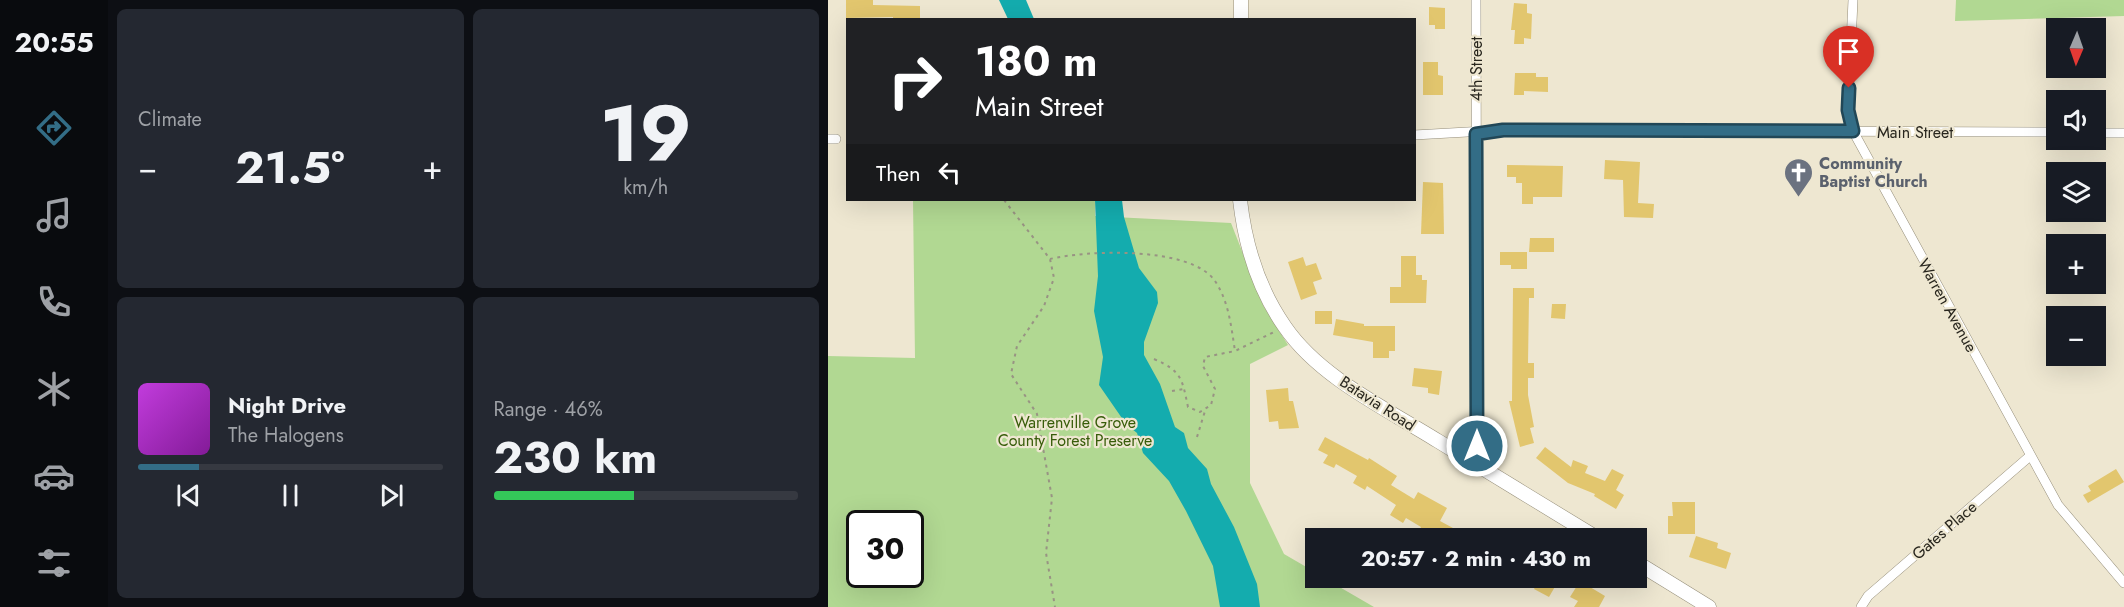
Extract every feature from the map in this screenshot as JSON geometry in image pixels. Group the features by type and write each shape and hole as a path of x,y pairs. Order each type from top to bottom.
{"main road":[{"path":"1240,0 1241,18"},
{"name":"Batavia Road","path":"1240,201 1253,262 1285,327 1323,366 1467,459 1581,528"},
{"path":"1647,569 1709,607"}],"street":[{"name":"4th Street","path":"1467,459 1477,446 1476,0"},
{"name":"Warren Avenue","path":"1853,0 1848,110 1853,131 2030,456 2069,521 2124,583"},
{"name":"Main Street","path":"1416,135 1476,134 1503,130 2046,132"},
{"path":"2106,133 2124,133"},
{"name":"Gates Place","path":"1862,607 1868,596 2030,456"}],"path":[{"path":"1005,201 1050,258 1054,278 1044,306 1017,346 1011,374 1037,414 1052,498 1046,553 1055,607"},
{"path":"1050,258 1092,252 1140,254 1196,266 1214,279 1228,308 1235,351"},
{"path":"1197,437 1205,411 1214,398 1215,389 1203,366 1205,357 1235,351 1285,327"},
{"path":"1154,359 1169,365 1181,376 1188,407 1194,412 1205,411"},
{"path":"1172,391 1185,389"}],"green space":[{"path":"1956,0 2124,0 2124,16 1955,21"},
{"name":"Warrenville Grove County Forest Preserve","path":"913,201 1095,201 1095,216 1231,223 1264,307 1288,345 1250,364 1250,483 1284,554 1305,566 1305,588 1341,588 1374,607 828,607 828,356 915,358"}],"water":[{"path":"999,0 1026,0 1034,18 1008,18"},
{"path":"1095,201 1122,201 1124,217 1139,268 1157,292 1158,303 1144,342 1144,355 1160,384 1175,427 1184,433 1188,448 1207,469 1211,484 1234,527 1257,584 1260,607 1220,607 1213,566 1186,511 1169,481 1143,453 1137,433 1126,424 1099,385 1103,357 1094,311 1098,276"}],"building":[{"path":"846,0 873,0 873,5 920,6 920,18 846,18"},
{"path":"1514,3 1527,4 1527,13 1532,14 1531,39 1524,38 1524,44 1514,44 1515,30 1511,30"},
{"path":"1429,7 1445,8 1445,29 1435,29 1435,25 1429,25"},
{"path":"1423,62 1438,62 1438,75 1443,76 1443,95 1423,95"},
{"path":"1515,73 1536,73 1536,77 1548,77 1548,92 1524,91 1524,95 1514,95"},
{"path":"1605,160 1640,162 1638,203 1654,204 1653,218 1624,217 1623,180 1604,179"},
{"path":"1507,165 1563,166 1562,197 1533,197 1533,204 1522,204 1522,183 1516,183 1516,177 1507,177"},
{"path":"1423,182 1443,183 1444,234 1421,234"},
{"path":"1530,238 1554,238 1554,252 1529,252"},
{"path":"1500,252 1527,252 1527,269 1511,269 1511,265 1500,265"},
{"path":"1401,256 1416,256 1416,275 1422,275 1422,280 1427,280 1426,303 1390,303 1390,287 1401,287"},
{"path":"1303,257 1306,266 1316,263 1322,279 1313,282 1317,294 1301,300 1288,262"},
{"path":"1513,288 1534,288 1534,298 1529,298 1528,363 1534,363 1534,378 1528,378 1528,395 1534,427 1530,428 1534,443 1520,447 1509,401 1512,401"},
{"path":"1552,304 1566,304 1565,319 1551,318"},
{"path":"1315,311 1332,311 1332,324 1315,324"},
{"path":"1336,319 1364,324 1364,326 1395,326 1395,351 1389,351 1389,358 1373,358 1373,342 1333,335"},
{"path":"1414,368 1442,371 1439,395 1428,393 1428,388 1412,386"},
{"path":"1288,388 1289,401 1293,401 1299,428 1279,429 1278,421 1269,422 1266,390"},
{"path":"1325,437 1368,460 1369,458 1397,476 1391,485 1414,499 1418,492 1447,508 1440,521 1453,528 1420,528 1406,518 1403,523 1390,515 1396,505 1367,486 1365,490 1353,483 1357,476 1336,464 1334,468 1323,463 1328,455 1318,450"},
{"path":"1545,447 1571,467 1573,460 1588,466 1585,473 1605,481 1612,469 1624,475 1616,490 1624,495 1616,509 1594,496 1595,494 1568,483 1536,458"},
{"path":"2116,469 2124,482 2088,503 2083,495 2091,491 2088,486"},
{"path":"1672,502 1695,502 1695,534 1668,534 1668,516 1673,516"},
{"path":"1696,536 1718,543 1717,548 1731,553 1726,569 1689,557"},
{"path":"1535,588 1554,588 1549,597"},
{"path":"1576,588 1592,588 1605,596 1599,607 1574,607 1578,601 1570,597"}],"place":[{"name":"Community Baptist Church","path":"1798,198"}],"route":[{"path":"1477,446 1476,134 1503,130 1853,131 1848,110 1849,88"}]}
